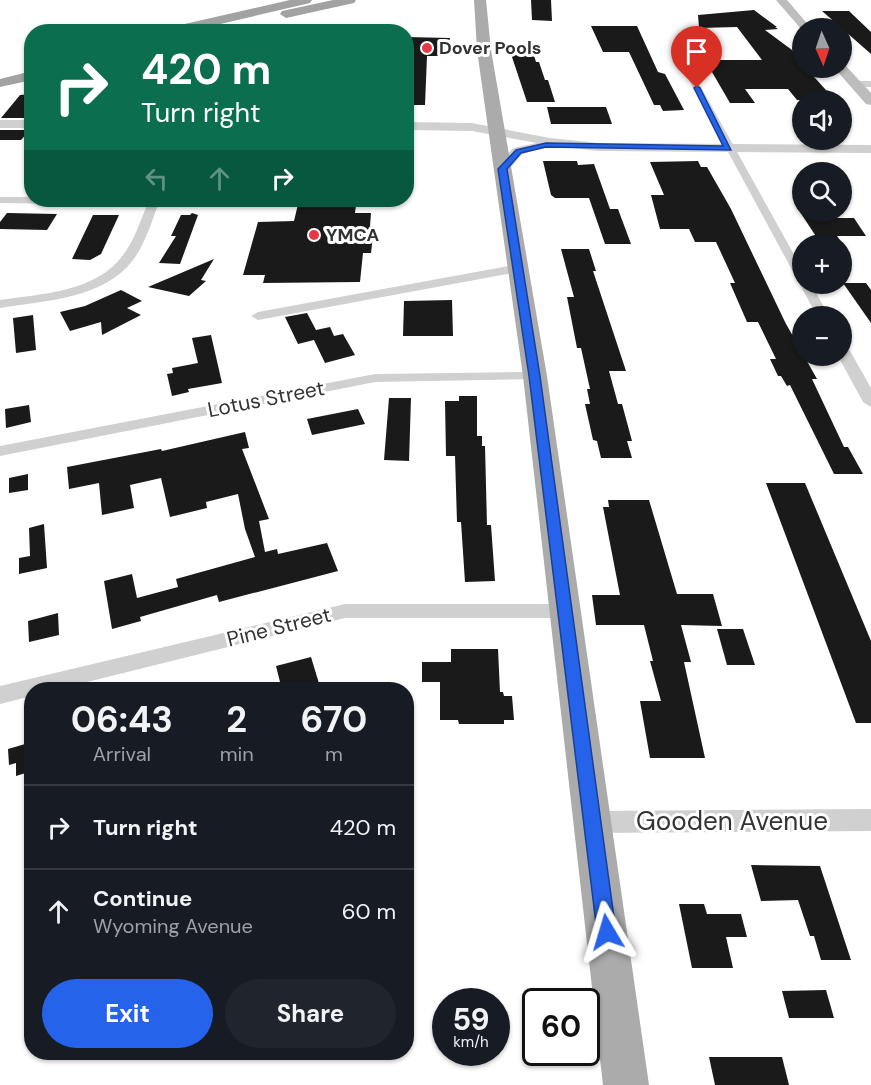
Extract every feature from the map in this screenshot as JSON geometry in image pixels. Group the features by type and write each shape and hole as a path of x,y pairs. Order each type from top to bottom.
{"highway":[{"path":"202,24 306,0"},
{"path":"246,24 337,0"},
{"path":"264,19 350,0"},
{"path":"0,71 24,65"},
{"path":"0,83 24,77"}],"main road":[{"path":"480,0 484,50 535,376 626,1085"},
{"path":"781,0 797,18"},
{"path":"850,78 871,100"}],"street":[{"path":"687,69 728,148 792,261"},
{"path":"855,84 871,84"},
{"path":"0,124 24,124"},
{"path":"414,126 456,126 566,144 599,147 871,149"},
{"path":"502,169 525,149 566,144"},
{"path":"0,200 24,200"},
{"path":"0,304 75,289 109,275 122,266 130,255 152,207"},
{"path":"258,316 519,268"},
{"path":"851,366 871,402"},
{"name":"Lotus Street","path":"0,451 375,378 535,376"},
{"name":"Pine Street","path":"53,682 345,611 565,611"},
{"name":"Pine Street","path":"0,695 24,689"},
{"name":"Gooden Avenue","path":"593,822 871,820"}],"building":[{"path":"531,0 551,0 552,21 532,20"},
{"path":"754,10 778,29 765,30 792,50 792,78 815,78 826,90 792,90 792,94 788,89 745,89 755,103 730,103 705,60 762,60 737,27 699,28 698,15"},
{"path":"822,11 849,11 871,32 871,54 852,37 852,18 830,18"},
{"path":"591,26 637,26 658,72 665,74 684,110 663,111 660,105 654,105 629,52 603,52"},
{"path":"414,37 450,38 446,56 427,56 425,105 414,105"},
{"path":"514,52 533,52 545,80 548,80 555,102 527,102 511,54 515,54"},
{"path":"20,95 24,95 24,118 1,118"},
{"path":"547,107 606,107 612,124 551,124"},
{"path":"0,130 24,130 24,137 21,140 0,140"},
{"path":"543,161 577,161 578,165 594,164 610,209 618,209 631,244 605,244 589,198 555,198 551,195"},
{"path":"698,161 701,167 707,167 731,209 792,334 792,366 810,366 817,379 812,379 844,447 848,447 863,474 834,474 790,385 787,386 781,376 778,376 770,359 776,359 758,322 747,322 730,283 735,283 716,242 695,242 689,229 660,229 651,195 664,195 650,162"},
{"name":"YMCA","path":"297,207 356,207 355,213 371,213 370,226 374,226 371,253 363,253 360,282 263,283 265,275 243,275 258,222 294,221"},
{"path":"7,213 57,214 47,230 0,229 0,222"},
{"path":"192,213 198,215 180,264 159,263 176,236 171,236 181,215"},
{"path":"93,215 119,215 101,254 90,260 72,259"},
{"path":"854,218 866,236 852,236 852,234 814,234 807,222 852,222"},
{"path":"561,249 589,249 596,271 593,271 626,371 609,371 618,404 622,404 632,441 627,441 632,458 601,458 597,441 593,440 585,404 590,404 587,389 590,389 581,348 577,348 567,297 574,297"},
{"path":"214,259 201,280 206,281 189,296 148,287"},
{"path":"852,283 866,283 871,290 871,323 851,294"},
{"path":"121,290 142,301 127,308 141,315 102,335 101,322 70,331 60,312 85,306"},
{"path":"452,300 453,336 403,336 404,301"},
{"path":"307,313 316,330 330,327 334,336 343,334 355,355 325,363 314,340 298,344 285,317"},
{"path":"33,315 36,350 16,353 13,318"},
{"path":"211,335 222,383 188,389 189,392 172,396 167,374 173,373 172,368 198,363 192,338"},
{"path":"459,396 477,396 477,436 482,436 482,446 485,446 487,525 491,525 495,581 465,582 461,522 457,522 455,456 446,456 445,401 459,401"},
{"path":"389,398 411,398 409,461 384,460"},
{"path":"29,405 31,422 6,428 5,409"},
{"path":"358,409 365,424 312,435 307,419"},
{"path":"245,432 249,448 242,449 269,519 259,521 265,552 277,549 278,554 327,543 338,571 219,602 217,595 140,617 141,621 112,629 104,581 132,574 137,598 178,587 176,579 255,557 245,529 238,494 206,502 207,508 170,517 161,478 130,485 134,508 102,515 99,483 69,489 67,467 161,449 162,451"},
{"path":"28,474 28,490 9,493 9,478"},
{"path":"766,483 805,483 871,641 871,723 856,723"},
{"path":"608,500 649,500 677,594 713,594 722,626 681,625 691,662 684,662 705,758 650,758 640,701 661,701 650,661 653,661 644,625 596,625 592,595 620,595 603,507 609,507"},
{"path":"44,524 47,568 19,574 19,558 30,556 29,528"},
{"path":"58,613 59,635 29,642 28,621"},
{"path":"717,629 743,629 755,665 727,665"},
{"path":"451,649 498,649 500,692 503,692 504,696 512,696 514,720 504,720 504,724 459,724 458,720 440,720 440,682 422,682 422,662 451,662"},
{"path":"311,657 319,682 280,682 276,666"},
{"path":"24,744 24,774 16,776 16,763 9,765 8,749"},
{"path":"751,865 820,866 851,960 821,960 814,936 810,936 798,900 761,901"},
{"path":"679,904 704,904 707,914 741,914 747,937 726,937 733,968 692,968"},
{"path":"826,990 834,1018 789,1018 782,991"},
{"path":"709,1057 782,1057 789,1085 715,1085"}],"place":[{"name":"Dover Pools","path":"427,48"},
{"name":"YMCA","path":"314,235"}],"route":[{"path":"607,932 535,376 502,169 519,152 529,147 546,145 566,144 616,148 728,148 697,88"}]}
